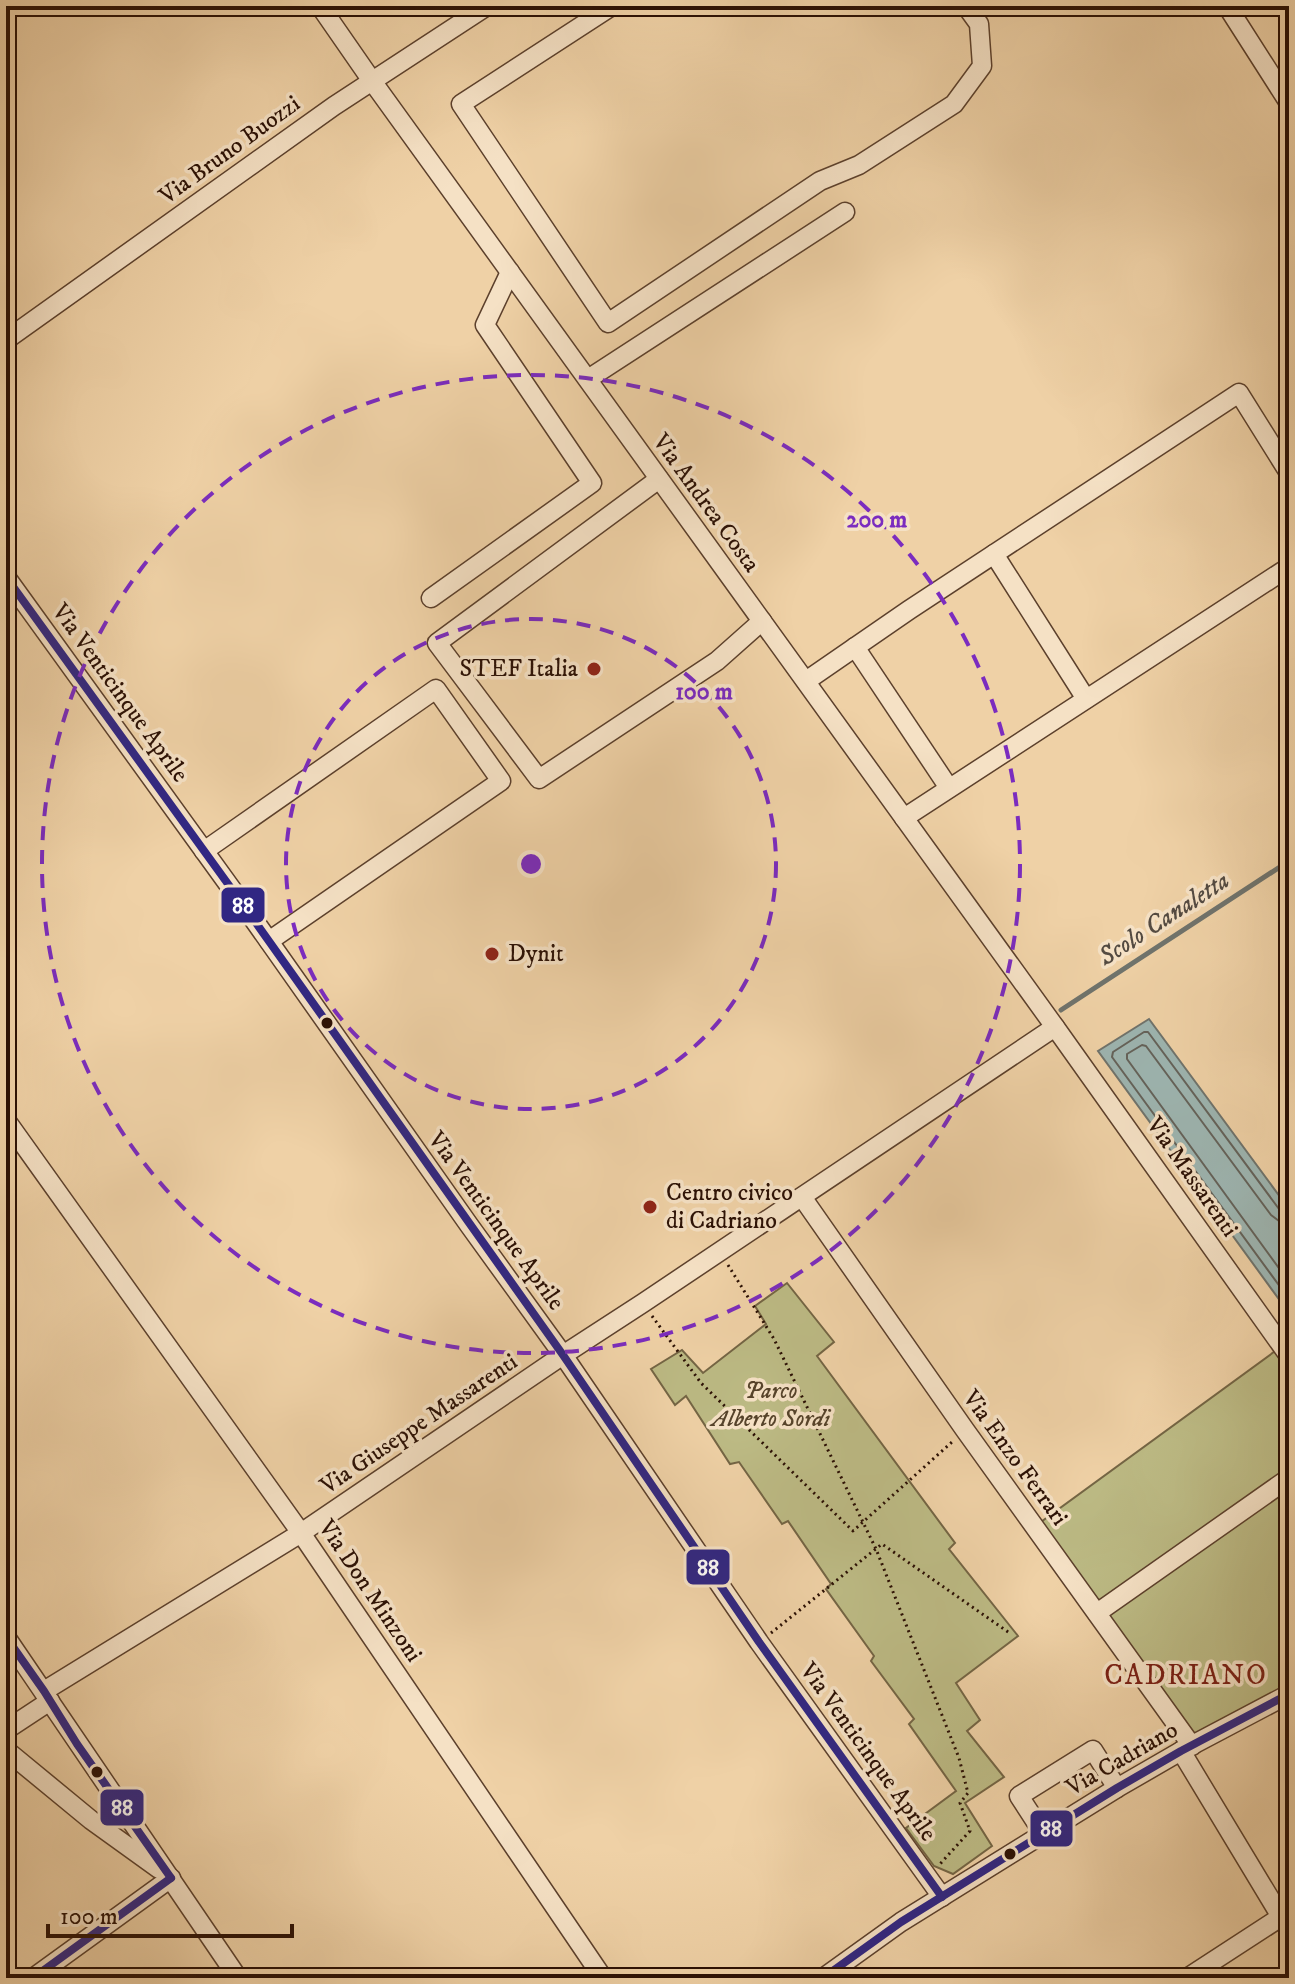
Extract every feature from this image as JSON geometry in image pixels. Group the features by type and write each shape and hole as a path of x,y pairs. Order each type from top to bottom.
{"street":[{"name":"Via Andrea Costa","path":"320,6 1055,1027"},
{"name":"Via Bruno Buozzi","path":"6,340 321,114 487,6"},
{"path":"612,6 461,104 608,323 820,181 859,165 954,104 982,66 979,24 966,6"},
{"path":"1227,6 1289,103"},
{"path":"588,379 845,212"},
{"path":"431,598 592,483 485,325 510,272"},
{"path":"806,681 1239,393 1289,473"},
{"path":"659,479 437,643 539,779 717,661 762,621"},
{"path":"994,554 1086,699"},
{"path":"904,818 1289,567"},
{"name":"Via Venticinque Aprile","path":"6,577 563,1355 759,1642 942,1897"},
{"path":"855,647 949,788"},
{"path":"204,851 436,689 501,781 269,941"},
{"name":"Via Giuseppe Massarenti","path":"6,1730 47,1696 301,1533 1055,1027"},
{"name":"Via Massarenti","path":"1055,1027 1289,1356"},
{"name":"Via Don Minzoni","path":"6,1120 301,1533 603,1978"},
{"name":"Via Enzo Ferrari","path":"802,1197 1097,1613 1187,1748 1285,1923"},
{"path":"1097,1613 1289,1478"},
{"path":"6,1637 238,1978"},
{"name":"Via Cadriano","path":"823,1978 901,1922 1043,1833 1187,1748 1289,1694"},
{"path":"6,1750 91,1820 171,1878"},
{"path":"1043,1833 1019,1796 1093,1750 1117,1788"},
{"path":"33,1978 171,1878"},
{"path":"1187,1978 1285,1923"}],"path":[{"path":"720,1252 774,1339 876,1549 959,1758 968,1793 960,1803 970,1831 928,1877"},
{"path":"643,1303 701,1383 853,1531 965,1430"},
{"path":"759,1642 882,1544 1011,1634"}],"green space":[{"name":"Parco Alberto Sordi","path":"787,1283 834,1342 817,1356 955,1543 949,1549 1018,1636 956,1683 980,1720 967,1731 1004,1777 965,1803 992,1846 953,1874 934,1866 906,1828 956,1791 909,1724 914,1719 871,1661 874,1656 826,1589 831,1584 788,1521 782,1524 739,1462 730,1464 686,1396 675,1405 651,1369 682,1350 703,1373 766,1324 755,1306"},
{"path":"1289,1341 1289,1693 1185,1751 1034,1527"}],"water":[{"path":"1149,1019 1289,1209 1289,1313 1098,1051"}],"waterway":[{"name":"Scolo Canaletta","path":"1061,1010 1289,861"}],"transit line":[{"name":"88","path":"6,577 563,1355 759,1642 942,1897"},
{"name":"88","path":"6,1637 171,1878"},
{"name":"88","path":"823,1978 901,1922 1117,1788 1289,1694"},
{"name":"88","path":"33,1978 171,1878"}],"place":[{"name":"STEF Italia","path":"594,669"},
{"name":"Dynit","path":"492,954"},
{"name":"Centro civico di Cadriano","path":"650,1207"}],"district":[{"name":"CADRIANO","path":"1186,1675"}]}
